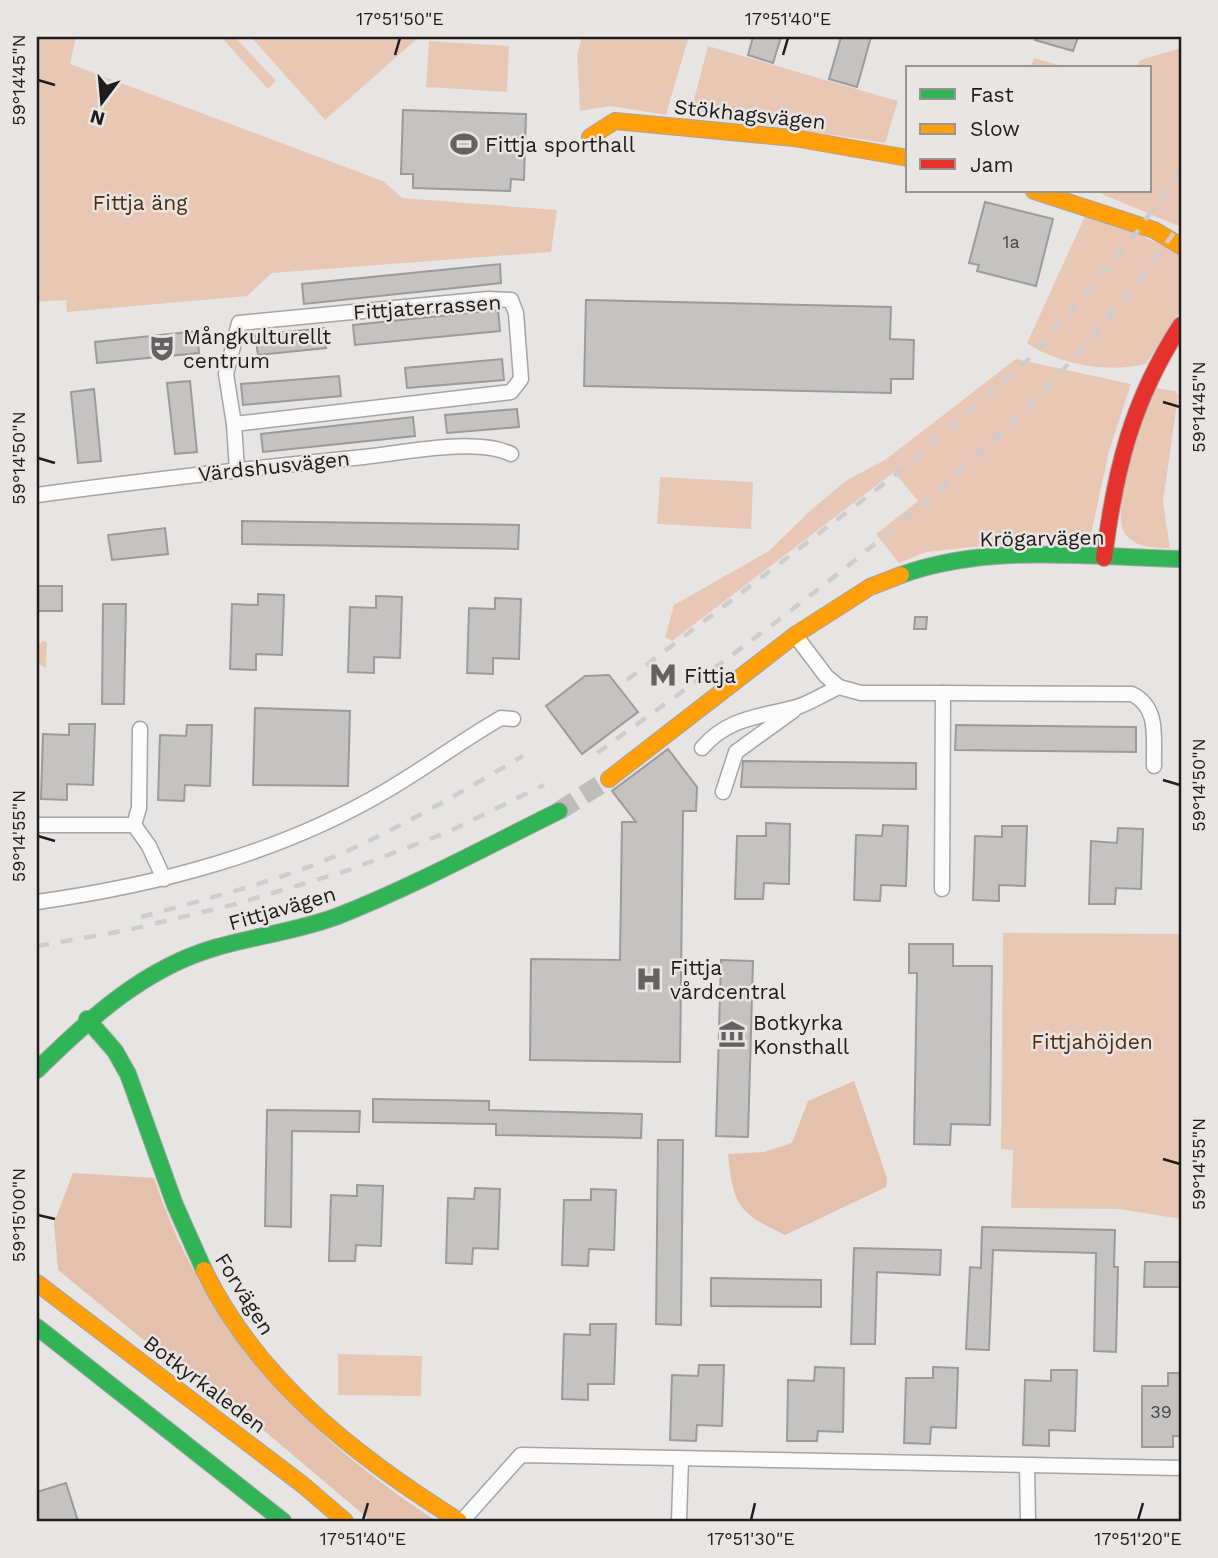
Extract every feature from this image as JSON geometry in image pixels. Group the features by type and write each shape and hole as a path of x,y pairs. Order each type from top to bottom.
{"street":[{"name":"Stökhagsvägen","path":"590,137 615,121 794,138 906,158"},
{"path":"1037,192 1154,230 1181,246"},
{"name":"Fittjaterrassen","path":"234,424 511,392 521,379 516,313 511,300 488,299 239,323 226,374 234,424 237,470"},
{"path":"1104,558 1120,451 1143,386 1159,356 1181,325"},
{"name":"Värdshusvägen","path":"37,495 237,470 443,449 496,447 511,454"},
{"name":"Krögarvägen","path":"609,779 795,635 870,587 927,566 1005,555 1181,559"},
{"path":"795,635 826,676 839,687 861,693 1132,694 1143,701 1153,715 1154,766"},
{"path":"723,792 736,752 801,705 839,687"},
{"path":"942,889 943,693"},
{"path":"702,748 712,736 735,722 801,705"},
{"path":"37,902 164,879 248,853 321,824 384,792 501,718 513,719"},
{"path":"134,825 139,808 140,729"},
{"name":"Fittjavägen","path":"37,1070 87,1019 141,979 178,960 337,916 559,811"},
{"path":"37,825 134,825"},
{"path":"134,825 149,846 164,879"},
{"name":"Forvägen","path":"87,1019 115,1051 128,1074 189,1240 228,1314 251,1345 321,1422 384,1473 461,1521"},
{"name":"Botkyrkaleden","path":"37,1283 303,1485 345,1521"},
{"path":"37,1328 283,1521"},
{"path":"461,1521 521,1455 1181,1468"},
{"path":"679,1521 681,1459"},
{"path":"1027,1466 1028,1521"}],"green space":[{"name":"Fittja äng","path":"37,37 76,37 70,64 383,181 402,198 557,210 551,252 272,273 247,296 67,312 66,300 37,302"},
{"path":"221,37 235,37 276,81 268,89"},
{"path":"251,37 419,37 325,120"},
{"path":"582,37 688,39 666,115 610,106 580,111 577,54"},
{"path":"429,41 509,46 507,92 426,87"},
{"path":"708,46 898,101 885,143 694,117 691,111"},
{"path":"1181,48 1181,227 1097,192 1152,192 1152,66 1138,66 1140,60"},
{"path":"1034,58 1062,66 1031,66"},
{"path":"1086,214 1117,224 1181,254 1181,309 1146,364 1115,368 1084,365 1054,357 1027,343"},
{"path":"1016,359 1131,384 1109,451 1091,534 926,552 899,563 876,534 918,501 894,472 672,641 665,637 674,605 769,551 812,509 847,480 885,460"},
{"path":"1154,388 1176,391 1178,396 1163,502 1170,548 1134,542 1125,534 1121,522 1121,505 1129,462"},
{"path":"660,477 753,482 751,529 657,524"},
{"path":"43,641 47,642 46,668 37,663 37,646"},
{"name":"Fittjahöjden","path":"1003,933 1181,934 1181,1219 1119,1209 1011,1208 1013,1150 1001,1149"},
{"path":"338,1354 422,1356 421,1396 338,1395"}],"shaded area":[{"path":"854,1081 887,1178 886,1187 785,1235 757,1220 741,1205 736,1196 728,1154 764,1152 792,1143 808,1101"},
{"path":"73,1173 154,1178 175,1233 201,1284 231,1331 264,1374 343,1452 436,1521 371,1521 255,1423 140,1337 58,1270 54,1223"}],"building":[{"path":"753,37 781,37 773,63 748,55"},
{"path":"841,37 871,37 857,87 829,79"},
{"path":"1036,37 1078,37 1073,51 1035,40"},
{"name":"Fittja sporthall","path":"403,110 526,114 524,180 511,179 510,191 413,188 413,174 401,174"},
{"path":"985,202 1053,219 1036,286 977,271 979,265 969,263"},
{"path":"500,264 501,283 304,304 302,284"},
{"path":"586,300 891,307 890,339 914,340 913,379 891,379 891,393 584,386"},
{"path":"498,310 500,331 355,345 353,325"},
{"path":"324,328 326,348 258,355 255,335"},
{"name":"Mångkulturellt centrum","path":"197,331 199,353 97,363 95,342"},
{"path":"502,359 504,380 407,388 405,368"},
{"path":"339,376 341,396 243,405 241,384"},
{"path":"190,381 197,452 175,454 167,383"},
{"path":"94,389 101,461 78,463 71,392"},
{"path":"517,409 519,427 447,433 445,415"},
{"path":"413,417 415,436 263,452 261,434"},
{"path":"242,521 519,525 518,549 242,544"},
{"path":"165,528 168,554 112,560 108,535"},
{"path":"37,586 62,586 62,611 37,611"},
{"path":"258,594 284,595 282,655 256,654 256,670 230,669 232,604 258,605"},
{"path":"376,596 402,597 400,658 374,657 374,673 348,672 350,607 376,608"},
{"path":"495,598 521,599 519,659 493,658 493,674 467,673 469,608 495,609"},
{"path":"103,604 126,604 124,704 102,704"},
{"path":"915,617 927,617 926,629 914,629"},
{"path":"609,675 638,712 582,754 546,706 585,676"},
{"path":"255,708 350,711 348,786 253,785"},
{"path":"69,724 95,724 93,785 67,784 67,800 41,799 43,734 69,735"},
{"path":"187,725 212,725 210,786 185,785 184,801 158,800 160,735 186,736"},
{"path":"956,725 1136,727 1136,752 955,750"},
{"path":"668,749 697,787 696,811 683,811 680,1062 530,1060 531,959 620,960 622,822 636,822 612,791"},
{"path":"743,761 916,763 916,789 741,787"},
{"path":"766,823 790,824 789,884 764,883 763,899 735,899 737,836 766,836"},
{"path":"883,825 908,826 906,886 881,885 880,901 854,900 856,835 882,836"},
{"path":"1002,826 1027,826 1025,886 999,885 999,901 973,900 975,836 1002,837"},
{"path":"1118,828 1143,829 1141,889 1116,888 1115,904 1089,904 1091,841 1117,843"},
{"path":"909,944 953,944 953,966 992,966 990,1125 951,1124 950,1145 914,1144 917,973 909,973"},
{"path":"721,960 753,961 748,1137 716,1136"},
{"path":"373,1099 489,1101 489,1110 642,1114 641,1138 496,1135 496,1124 373,1122"},
{"path":"267,1110 360,1111 359,1132 292,1131 291,1227 265,1226"},
{"path":"658,1140 683,1140 681,1325 656,1324"},
{"path":"357,1185 383,1186 381,1246 356,1245 355,1261 329,1261 331,1195 357,1196"},
{"path":"475,1188 500,1189 498,1249 473,1248 472,1264 446,1263 448,1198 474,1199"},
{"path":"591,1189 616,1190 614,1250 589,1249 588,1266 562,1265 564,1200 591,1200"},
{"path":"982,1227 1115,1230 1114,1267 1118,1267 1116,1352 1094,1351 1096,1253 993,1250 989,1350 966,1349 970,1267 981,1268"},
{"path":"854,1248 941,1250 940,1275 877,1272 875,1344 851,1344"},
{"path":"1145,1262 1181,1262 1181,1287 1144,1287"},
{"path":"711,1278 821,1280 821,1307 711,1306"},
{"path":"590,1324 616,1324 614,1384 588,1384 588,1400 562,1399 564,1334 590,1335"},
{"path":"699,1365 724,1365 722,1426 697,1425 696,1441 670,1440 672,1375 698,1376"},
{"path":"815,1367 844,1368 843,1432 818,1431 817,1441 787,1441 788,1380 814,1381"},
{"path":"933,1367 958,1368 956,1428 931,1427 930,1444 904,1443 906,1378 933,1378"},
{"path":"1051,1370 1077,1370 1075,1431 1049,1430 1049,1446 1023,1445 1025,1380 1051,1381"},
{"path":"1168,1373 1181,1373 1181,1436 1173,1436 1173,1447 1142,1447 1142,1386 1168,1386"},
{"path":"66,1483 78,1521 37,1521 37,1492"}],"tunnel":[{"path":"559,811 609,779"}],"railway":[{"path":"627,680 898,473 1028,360 1134,236 1181,169"},
{"path":"597,753 835,576 913,512 988,445 1059,374 1124,300 1181,222"},
{"path":"141,917 270,880 345,852 458,794 523,756"},
{"path":"37,946 128,930 236,904 349,870 448,832 544,785"}],"traffic: fast":[{"path":"901,575 935,565 1004,555 1181,559"},
{"path":"37,1070 118,998 141,982 188,957 338,916 422,879 559,811"},
{"path":"87,1019 115,1051 128,1074 175,1205 204,1270"},
{"path":"37,1327 283,1521"}],"traffic: slow":[{"path":"590,137 615,121 794,138 906,158"},
{"path":"1037,192 1154,230 1181,246"},
{"path":"609,779 795,635 870,587 901,575"},
{"path":"204,1270 226,1310 252,1347 313,1413 384,1470 459,1521"},
{"path":"37,1283 303,1485 345,1521"}],"traffic: jam":[{"path":"1104,558 1114,495 1128,437 1150,381 1181,325"}],"place":[{"name":"Fittja sporthall","path":"464,144"},
{"name":"Mångkulturellt centrum","path":"162,348"},
{"name":"Fittja","path":"663,675"},
{"name":"Fittja vårdcentral","path":"649,979"},
{"name":"Botkyrka Konsthall","path":"732,1034"}]}
